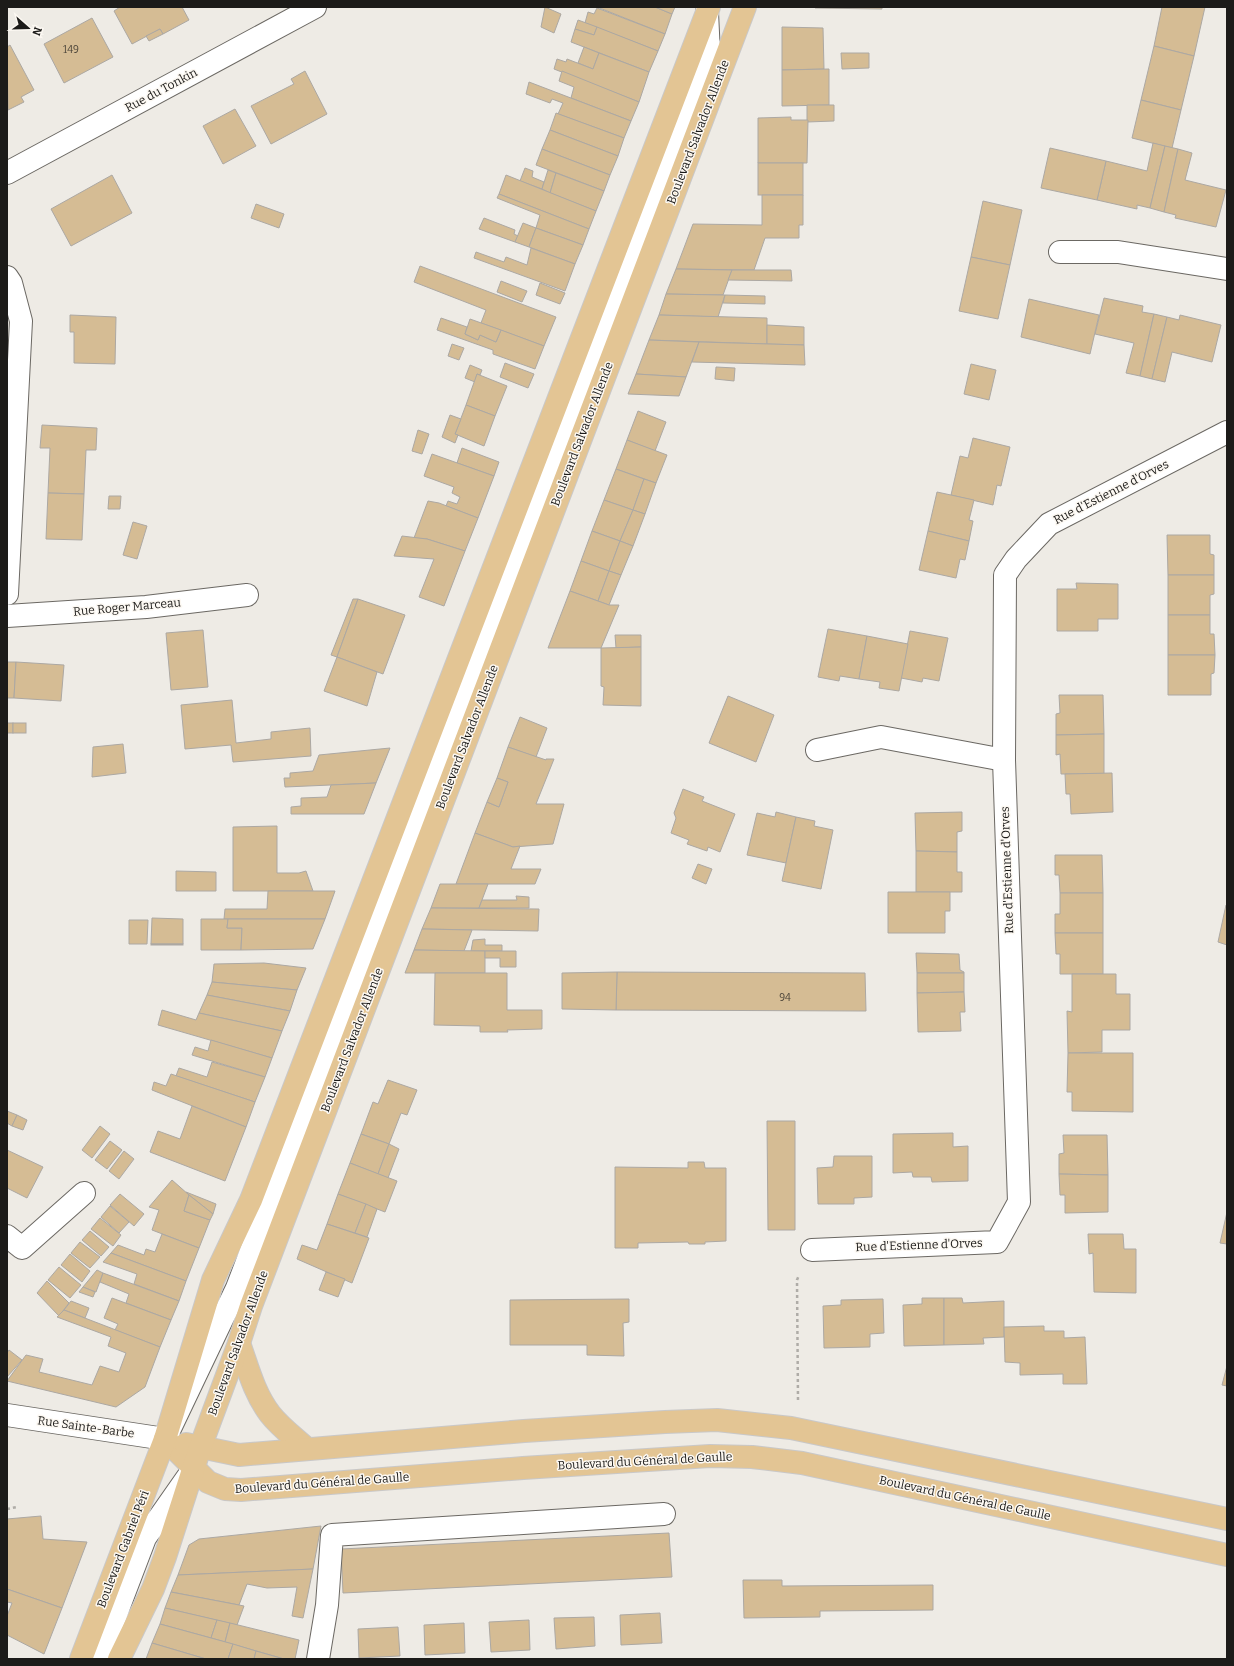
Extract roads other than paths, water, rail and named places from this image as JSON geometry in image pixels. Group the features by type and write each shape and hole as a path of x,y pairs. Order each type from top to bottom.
{"main road":[{"name":"Boulevard Salvador Allende","path":"193,1469 239,1343 256,1291 745,7"},
{"path":"708,9 251,1200 213,1280 165,1439 200,1448 239,1455 665,1422 717,1420 798,1430 1227,1519"},
{"path":"239,1343 255,1390 265,1406 278,1423 307,1449"},
{"name":"Boulevard du Général de Gaulle","path":"165,1439 193,1469 208,1482 225,1489 241,1490 523,1468 710,1456 752,1457 802,1463 1227,1555"},
{"name":"Boulevard Gabriel Péri","path":"81,1659 165,1439"},
{"path":"119,1659 155,1583 169,1546 193,1469"}],"street":[{"name":"Rue du Tonkin","path":"7,173 315,7"},
{"path":"1060,252 1118,252 1227,269"},
{"path":"7,277 11,283 21,321 7,594"},
{"name":"Rue d'Estienne d'Orves","path":"812,1250 997,1242 1018,1202 1004,760 1005,575 1016,559 1049,524 1227,432"},
{"name":"Rue Roger Marceau","path":"7,616 146,607 247,595"},
{"path":"817,750 881,737 1004,760"},
{"path":"7,1236 22,1248 84,1193"},
{"name":"Rue Sainte-Barbe","path":"7,1415 165,1439"},
{"path":"99,1659 145,1538 193,1469"},
{"path":"318,1659 327,1605 332,1535 664,1514"}]}
